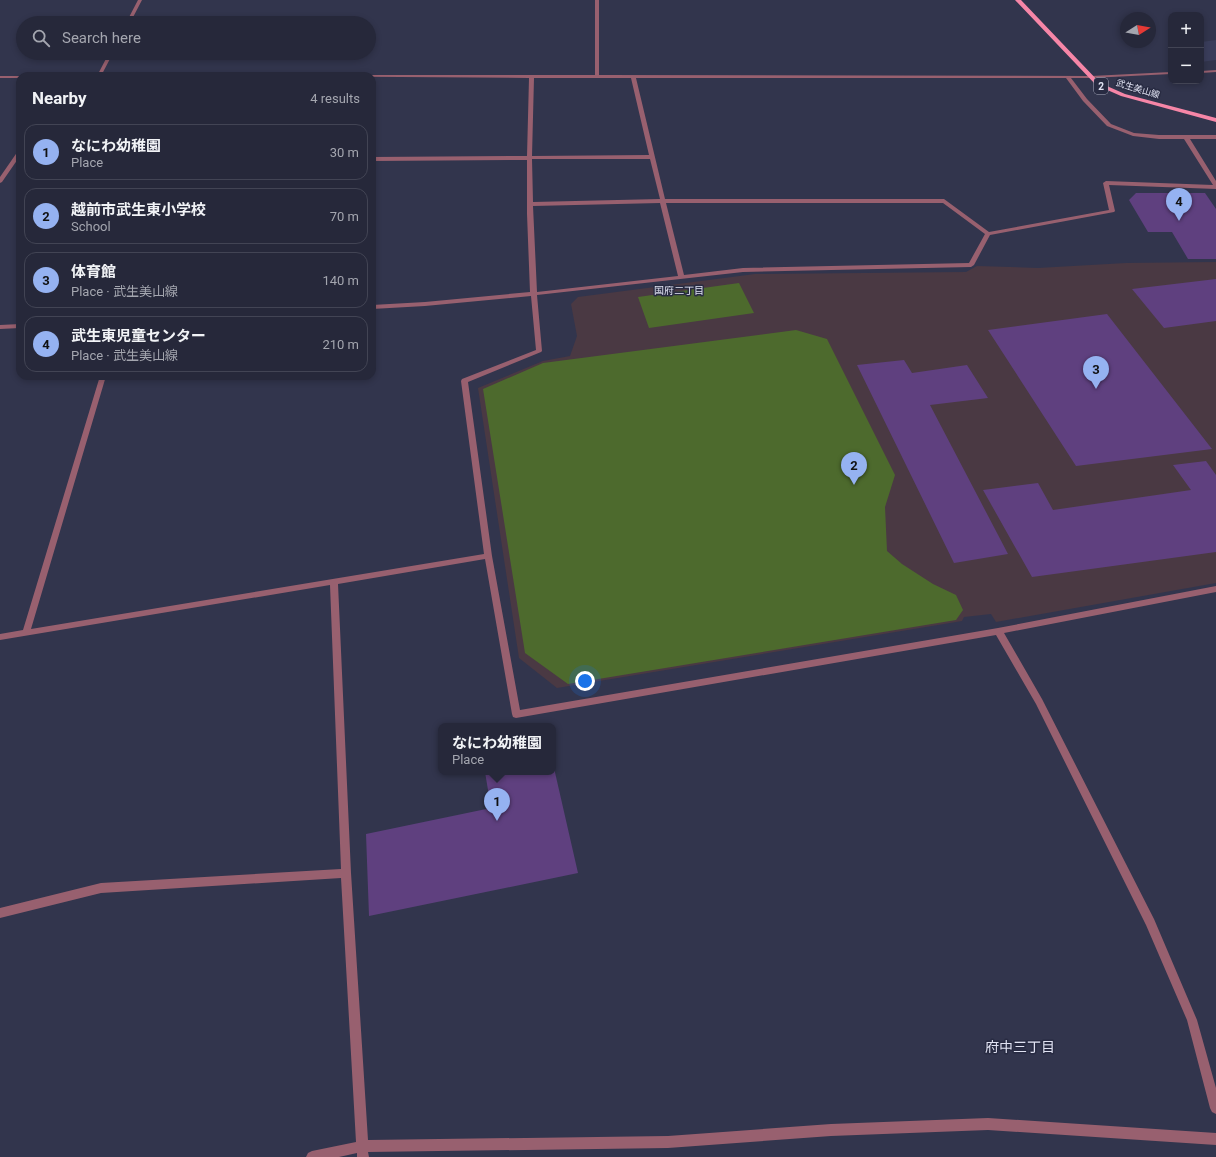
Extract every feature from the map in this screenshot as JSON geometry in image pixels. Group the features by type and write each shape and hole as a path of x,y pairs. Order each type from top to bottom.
{"main road":[{"name":"武生美山線","path":"1018,0 1098,84 1115,92 1216,120"}],"street":[{"path":"132,16 140,0"},
{"path":"597,0 597,76"},
{"path":"100,72 107,60"},
{"path":"1204,72 1216,71"},
{"path":"376,76 1068,78 1168,73"},
{"path":"633,76 681,277"},
{"path":"0,77 16,77"},
{"path":"532,77 528,158 532,294 539,351 464,382 488,556 516,714 998,631 1216,589"},
{"path":"1068,78 1084,100 1108,125 1133,134 1159,137 1216,137"},
{"path":"1186,137 1216,186"},
{"path":"376,159 652,157"},
{"path":"0,181 16,161"},
{"path":"530,204 662,201 944,201 988,234 1112,211 1106,183 1216,186"},
{"path":"376,306 425,304 532,294 743,270 971,265 988,234"},
{"path":"0,327 16,326"},
{"path":"26,633 101,380"},
{"path":"0,637 488,556"},
{"path":"334,581 346,873 363,1152"},
{"path":"998,631 1038,702 1150,922 1192,1020 1216,1108"},
{"path":"0,913 101,888 346,873"},
{"path":"312,1157 363,1152 668,1142 831,1130 988,1124 1216,1139"}],"shaded area":[{"path":"1216,40 1216,60 1204,62 1204,42"},
{"path":"1216,262 1216,583 996,622 991,614 964,617 962,621 557,688 519,658 478,388 543,361 570,356 577,336 571,304 578,297 755,274 966,272 977,266 1038,268 1126,263"}],"green space":[{"path":"739,283 754,313 649,328 638,297"},
{"path":"796,330 827,339 895,475 885,507 887,551 902,564 933,584 956,595 963,610 956,620 568,684 525,653 483,389 543,363"}],"building":[{"path":"1136,193 1205,193 1216,209 1216,259 1188,259 1172,232 1148,232 1129,200"},
{"path":"1216,279 1216,321 1164,328 1132,289"},
{"path":"1107,314 1212,449 1076,466 988,330"},
{"path":"904,360 912,373 967,365 988,398 930,405 1008,554 954,563 857,365"},
{"path":"1206,461 1216,475 1216,552 1032,577 983,490 1038,483 1053,510 1191,490 1173,465"},
{"path":"486,775 556,775 578,873 369,916 366,834 491,808"}],"place":[{"name":"武生東児童センター","path":"1179,221"},
{"name":"体育館","path":"1096,389"},
{"name":"越前市武生東小学校","path":"854,485"},
{"name":"なにわ幼稚園","path":"497,821"}],"district":[{"name":"国府二丁目","path":"679,290"},
{"name":"府中三丁目","path":"1020,1047"}]}
